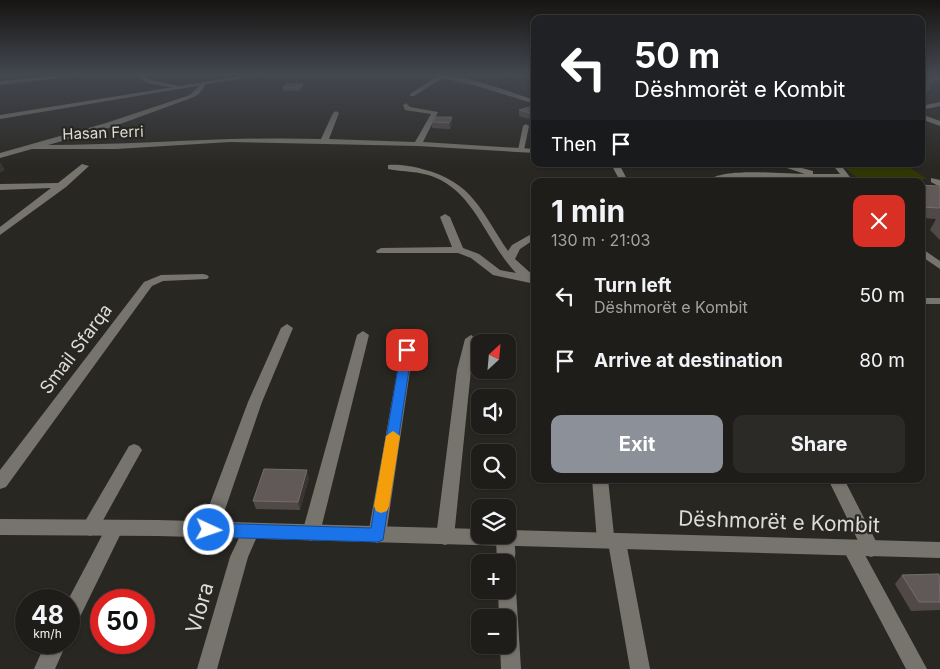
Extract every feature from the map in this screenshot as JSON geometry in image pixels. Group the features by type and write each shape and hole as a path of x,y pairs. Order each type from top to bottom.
{"street":[{"path":"0,117 65,106"},
{"path":"0,156 109,125 163,106"},
{"path":"406,106 407,109 435,112 418,144"},
{"path":"324,141 336,113"},
{"path":"925,118 940,124"},
{"name":"Hasan Ferri","path":"33,147 130,146 230,140 418,144 531,151"},
{"path":"0,232 63,185 85,166"},
{"path":"391,167 438,174 463,190 509,259 518,269 531,279"},
{"path":"616,167 622,178"},
{"path":"789,167 824,177"},
{"path":"838,167 846,178"},
{"path":"716,178 728,176 836,178"},
{"path":"0,187 63,185"},
{"path":"445,217 459,250"},
{"path":"509,259 516,247 531,238"},
{"path":"381,251 459,250 475,256 497,273 531,280"},
{"path":"925,254 940,266"},
{"name":"Smail Sfarqa","path":"0,482 148,284 161,278 203,277"},
{"path":"925,301 940,302"},
{"path":"209,530 255,402 287,328"},
{"path":"311,533 363,335"},
{"path":"445,537 464,370 471,339"},
{"path":"377,535 407,350"},
{"path":"90,528 134,450"},
{"path":"601,483 640,669"},
{"path":"837,483 861,549 917,669"},
{"name":"Dëshmorët e Kombit","path":"0,527 209,530 471,538"},
{"path":"80,596 114,529"},
{"name":"Vlora","path":"207,669 240,558 250,532"},
{"name":"Dëshmorët e Kombit","path":"516,539 940,550"},
{"path":"508,599 511,669"},
{"path":"44,669 51,654"}],"lane":[{"path":"521,150 526,126"}],"green space":[{"path":"844,167 909,167 927,179 925,178 858,178"}],"building":[{"path":"529,107 531,108 531,113 530,113 519,110"},
{"path":"436,117 452,117 449,123 432,122"},
{"path":"925,185 940,188 940,208 925,207"},
{"path":"264,469 307,470 298,502 253,501"},
{"path":"939,574 940,602 919,602 902,575"}],"slow traffic":[{"path":"381,506 393,436"}],"route":[{"path":"209,530 377,535 407,350"}]}
